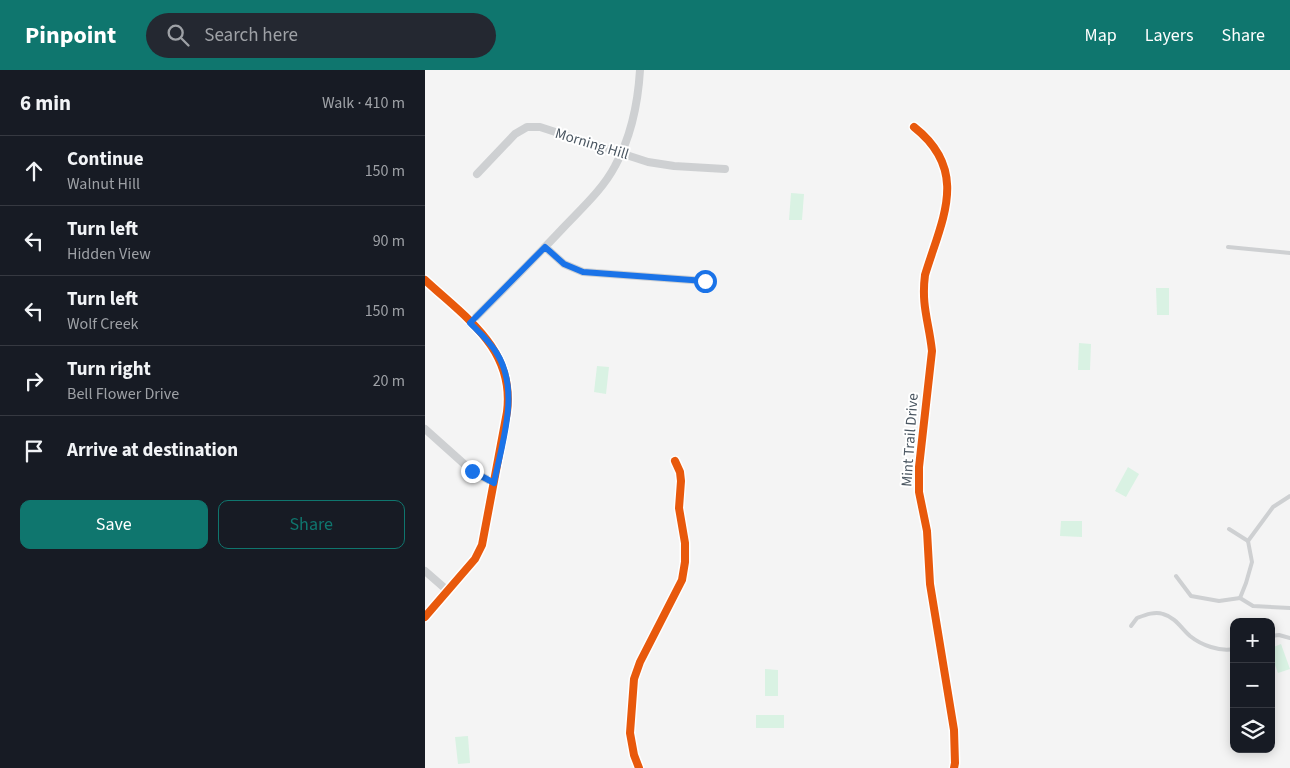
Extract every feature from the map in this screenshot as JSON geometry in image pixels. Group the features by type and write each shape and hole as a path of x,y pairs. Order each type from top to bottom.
{"street":[{"path":"470,323 594,196 616,165 634,113 640,70"},
{"name":"Morning Hill","path":"477,174 515,134 527,127 540,127 662,165 725,169"},
{"name":"Mint Trail Drive","path":"914,127 934,146 945,168 948,184 946,207 923,286 924,309 932,351 918,478 927,531 930,584 954,730 954,768"},
{"path":"545,247 564,264 583,272 705,281"},
{"path":"425,280 496,351 504,367 508,384 507,412 484,538 479,553 425,617"},
{"path":"425,429 472,471 494,483"},
{"path":"639,768 634,755 630,733 634,679 640,662 682,580 685,562 685,542 679,508 681,481 680,472 675,461"},
{"path":"425,572 448,591"}],"lane":[{"path":"1228,247 1290,253"},
{"path":"1240,598 1252,562 1249,541 1273,507 1290,496"},
{"path":"1229,529 1249,541"},
{"path":"1176,576 1191,596 1219,601 1240,598 1253,606 1290,608"},
{"path":"1131,626 1137,618 1150,614 1163,614 1173,619 1191,637 1203,644 1225,650 1230,649"},
{"path":"1275,636 1290,638"}],"green space":[{"path":"791,193 804,194 802,220 789,220"},
{"path":"1156,288 1169,288 1169,315 1157,315"},
{"path":"1079,343 1091,344 1090,370 1078,370"},
{"path":"597,366 609,367 606,394 594,392"},
{"path":"1128,467 1139,474 1126,497 1115,491"},
{"path":"1061,521 1082,521 1082,537 1060,536"},
{"path":"1281,644 1290,669 1278,673 1275,665 1275,646"},
{"path":"765,669 778,670 778,696 765,696"},
{"path":"756,715 784,715 784,728 756,728"},
{"path":"468,736 470,763 458,764 455,737"}],"cycle path":[{"path":"914,127 931,144 942,161 947,178 944,215 925,275 924,286 932,351 919,467 919,492 927,531 930,584 954,730 954,768"},
{"path":"425,280 471,322 484,337 495,353 503,370 507,390 507,412 482,545 475,559 425,617"},
{"path":"639,768 634,755 630,733 634,679 640,662 682,580 685,562 685,543 679,508 681,481 680,472 675,461"}],"route":[{"path":"472,471 494,483 509,392 504,367 496,351 470,323 545,247 564,264 583,272 705,281"}]}
